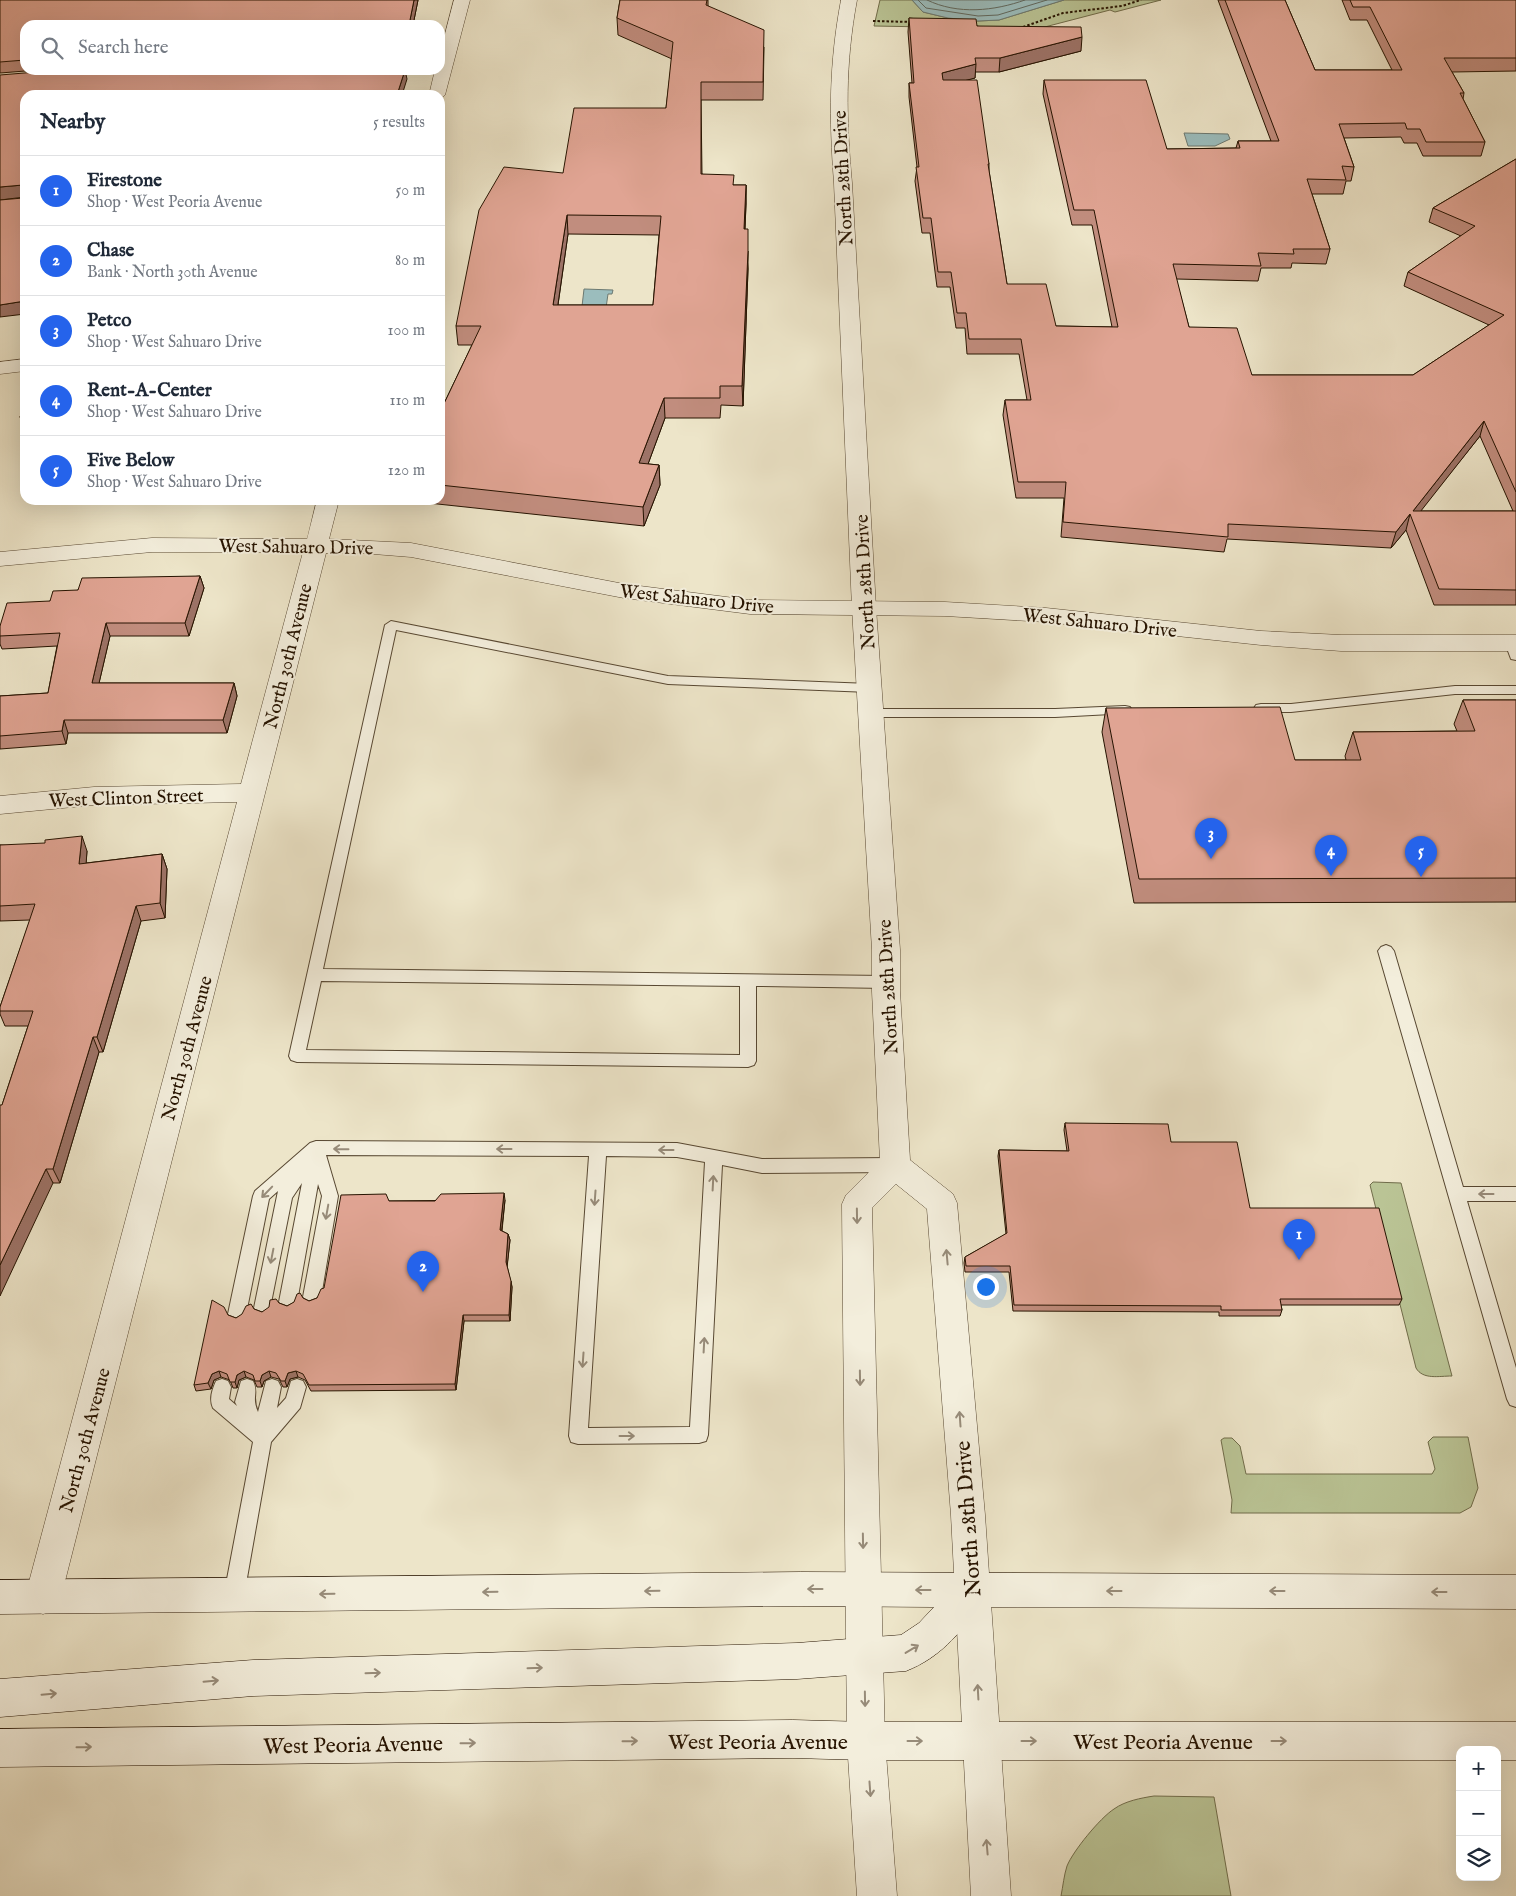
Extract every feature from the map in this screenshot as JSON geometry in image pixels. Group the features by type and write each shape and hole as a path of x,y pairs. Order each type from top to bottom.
{"street":[{"path":"445,54 462,0"},
{"name":"North 28th Drive","path":"849,0 845,20 838,94 838,127 847,254 864,608 885,932 895,1165 942,1203 972,1590 991,1896"},
{"path":"438,90 440,75"},
{"path":"0,368 20,366"},
{"name":"North 30th Avenue","path":"43,1597 327,505"},
{"name":"West Sahuaro Drive","path":"0,558 152,545 315,545 411,550 624,591 750,607 944,609 1046,615 1261,638 1341,643 1514,647"},
{"name":"West Clinton Street","path":"0,804 28,800 110,796 253,793"},
{"path":"877,1896 866,1741 857,1204 895,1165"},
{"path":"0,1597 864,1589 1516,1592"},
{"path":"0,1698 253,1678 865,1658 906,1653 932,1636 972,1590"},
{"path":"0,1612 43,1597"},
{"name":"West Peoria Avenue","path":"0,1748 793,1739 866,1741 1516,1741"}],"lane":[{"path":"748,980 748,1061 297,1056 391,625 668,680 870,688"},
{"path":"1244,708 1291,708 1455,690 1516,690"},
{"path":"871,713 1055,713 1138,710"},
{"path":"1386,951 1516,1399"},
{"path":"316,975 886,982"},
{"path":"237,1314 261,1196 316,1148 677,1150 762,1166 895,1165"},
{"path":"312,1297 330,1196 316,1148"},
{"path":"288,1302 316,1148"},
{"path":"262,1308 284,1196 316,1148"},
{"path":"598,1150 578,1436 699,1435 714,1157"},
{"path":"1456,1194 1514,1194"},
{"path":"234,1595 272,1387"},
{"path":"262,1439 294,1402 297,1387"},
{"path":"222,1388 219,1402 262,1439"},
{"path":"247,1388 244,1402 262,1439"}],"path":[{"path":"1021,27 1063,13 1122,6 1141,0"},
{"path":"845,20 914,22"}],"green space":[{"path":"880,0 912,0 923,12 948,18 978,21 999,20 1064,0 1161,0 1115,12 1110,10 1037,29 874,26"},
{"path":"1373,1182 1401,1183 1452,1376 1427,1376 1416,1368 1370,1185"},
{"path":"1433,1437 1468,1437 1478,1488 1471,1507 1460,1513 1231,1513 1232,1500 1221,1440 1224,1438 1232,1438 1240,1446 1246,1474 1432,1474 1435,1469 1428,1442"},
{"path":"1154,1796 1214,1797 1231,1896 1061,1896 1064,1877 1070,1860 1081,1844 1108,1813 1118,1806 1133,1800"}],"water":[{"path":"912,0 1064,0 999,20 978,21 948,18 923,12"},
{"path":"1184,133 1228,134 1230,139 1215,146 1188,146"},
{"path":"584,289 613,290 612,294 608,294 605,315 581,315"}],"building":[{"path":"0,0 414,0 410,20 20,20 20,60 0,62"},
{"path":"620,0 707,0 706,5 764,30 763,82 701,82 701,174 734,175 733,185 746,185 744,229 748,229 748,251 742,386 720,386 720,398 664,398 639,463 659,465 643,507 445,486 445,402 481,326 456,326 479,210 504,167 563,173 574,108 666,108 673,42 617,18","holes":["567,215 661,216 653,305 553,305"]},
{"path":"1225,0 1285,0 1315,70 1402,70 1370,7 1353,7 1350,0 1516,0 1516,58 1444,58 1464,93 1460,93 1485,142 1426,142 1420,129 1407,129 1405,123 1339,124 1354,167 1342,166 1346,180 1307,179 1330,249 1293,249 1294,254 1258,253 1261,266 1173,264 1189,327 1237,328 1252,375 1413,375 1504,315 1408,272 1475,226 1433,208 1516,159 1516,492 1484,421 1413,511 1516,511 1516,590 1439,589 1410,514 1396,532 1228,524 1228,537 1063,522 1066,482 1018,482 1005,400 1031,400 1021,339 969,339 966,313 957,313 951,272 938,272 931,218 923,218 916,167 919,167 909,83 914,83 909,18 976,19 977,26 1081,27 1082,37 1000,58 975,58 976,64 942,73 943,80 977,80 1007,284 1046,284 1056,326 1118,327 1094,210 1074,210 1044,80 1146,80 1167,149 1240,148 1238,141 1279,141"},
{"path":"20,73 20,75 403,75 399,90 20,90 20,185 0,187 0,75"},
{"path":"20,198 20,302 0,305 0,200"},
{"path":"200,576 185,623 106,623 92,683 234,683 223,720 64,720 62,731 0,736 0,696 48,693 60,633 0,636 0,626 7,603 50,601 53,591 78,590 82,578"},
{"path":"1463,700 1516,700 1516,878 1139,879 1106,708 1280,707 1295,760 1361,760 1353,732 1475,731"},
{"path":"82,836 79,864 162,854 160,903 136,906 97,1037 93,1037 53,1169 46,1169 0,1265 0,1105 2,1105 33,1011 0,1011 0,1007 35,904 0,906 0,845 45,843 45,840"},
{"path":"1065,1123 1168,1124 1171,1142 1237,1142 1250,1208 1379,1208 1402,1299 1280,1299 1282,1310 1221,1310 1221,1306 1014,1305 1010,1266 966,1266 965,1257 1007,1233 999,1150 1069,1151"},
{"path":"504,1193 500,1230 508,1234 506,1262 511,1281 509,1315 463,1315 455,1384 309,1385 303,1374 296,1371 288,1373 285,1381 281,1381 276,1373 269,1371 262,1375 260,1381 255,1381 253,1375 244,1371 237,1375 235,1382 230,1382 227,1374 219,1371 212,1374 208,1383 194,1385 212,1300 224,1307 228,1315 236,1318 242,1314 246,1306 251,1304 254,1309 262,1312 269,1307 270,1300 276,1299 279,1303 287,1306 294,1302 297,1294 300,1293 303,1298 309,1301 317,1298 321,1289 324,1288 341,1195 386,1194 389,1201 435,1201 441,1194"}],"place":[{"name":"Petco","path":"1211,859"},
{"name":"Rent-A-Center","path":"1331,876"},
{"name":"Five Below","path":"1421,877"},
{"name":"Firestone","path":"1299,1260"},
{"name":"Chase","path":"423,1292"}]}
